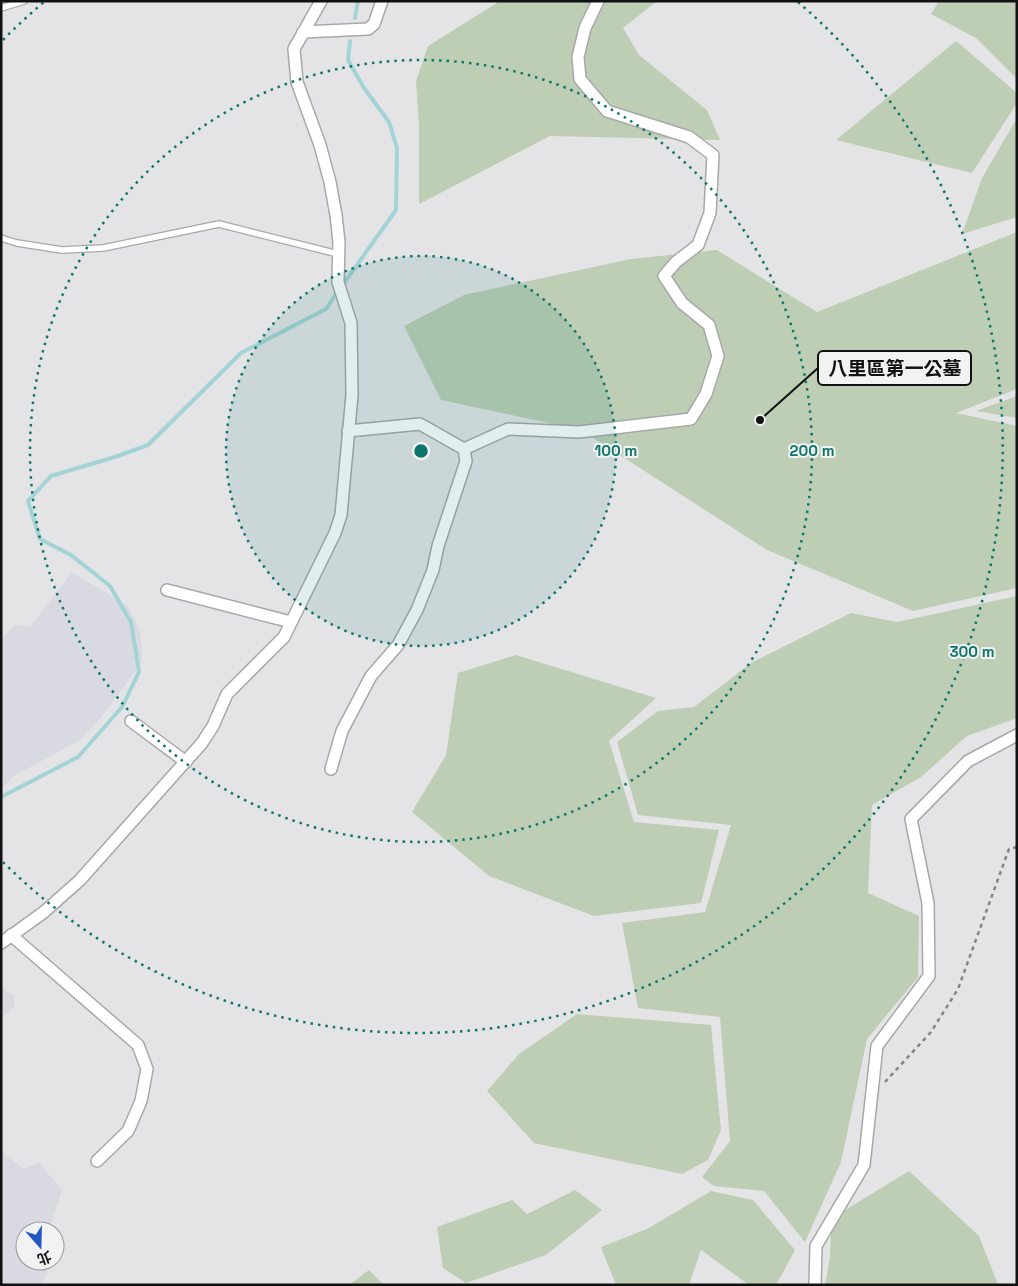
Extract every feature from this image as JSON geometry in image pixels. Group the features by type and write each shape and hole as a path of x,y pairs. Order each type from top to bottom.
{"street":[{"path":"1,943 44,912 80,880 202,743 213,726 227,694 284,637 335,533 340,515 352,395 351,323 338,282 336,216 330,182 320,145 297,82 294,49 321,1"},
{"path":"303,32 368,29 374,24 382,1"},
{"path":"464,449 508,429 579,432 691,419 706,394 718,356 709,325 682,303 664,276 676,262 698,245 710,213 713,155 689,137 607,111 580,79 578,57 585,28 598,1"},
{"path":"348,431 420,424 464,449"},
{"path":"331,769 342,731 371,676 398,644 417,610 433,570 438,546 466,461 464,449"},
{"path":"167,590 291,622"},
{"path":"131,721 186,762"},
{"path":"815,1285 816,1246 864,1164 877,1046 928,976 928,902 911,819 968,760 1017,735"},
{"path":"12,936 138,1045 147,1069 141,1101 128,1130 96,1161"}],"lane":[{"path":"1,8 24,1"},
{"path":"1,238 17,243 62,250 103,248 219,224 338,254"}],"path":[{"path":"872,1096 931,1032 958,989 1009,848 1017,847"}],"shaded area":[{"path":"72,572 128,606 139,628 142,662 96,724 80,740 14,776 1,789 1,640 15,625 30,627"},
{"path":"1,987 14,996 14,1007 1,1019"},
{"path":"1,1150 23,1169 39,1163 62,1190 52,1221 15,1221 15,1271 47,1271 41,1285 1,1285"}],"green space":[{"path":"500,1 657,1 623,28 639,55 707,110 720,140 550,136 419,204 419,124 416,81 428,46"},
{"path":"939,1 1017,1 1017,79 976,38 931,14"},
{"path":"956,41 1017,93 1017,103 972,173 836,140"},
{"path":"1017,118 1017,217 962,234 982,178"},
{"path":"1017,232 1017,389 956,413 1017,426 1017,588 913,611 767,550 581,430 441,400 404,326 464,295 631,259 717,250 817,312"},
{"path":"1017,396 1017,418 976,411"},
{"path":"1017,596 1017,718 967,736 921,777 872,805 868,893 919,916 918,977 867,1039 841,1162 805,1242 764,1191 714,1186 702,1177 730,1141 720,1017 638,1008 622,923 705,912 731,825 638,815 617,742 658,711 694,707 751,663 851,613 897,622"},
{"path":"516,655 656,698 609,741 634,822 719,830 701,903 594,916 489,876 412,812 446,755 458,673"},
{"path":"577,1014 711,1025 721,1130 708,1160 682,1174 534,1143 487,1091 519,1054"},
{"path":"909,1171 979,1236 998,1285 825,1285 830,1257 831,1230 842,1212"},
{"path":"575,1190 602,1210 546,1255 466,1283 443,1268 437,1227 512,1200 527,1214"},
{"path":"711,1191 753,1200 795,1250 776,1285 749,1285 701,1250 689,1285 616,1285 601,1247 647,1229"},
{"path":"369,1270 384,1285 349,1285"}],"waterway":[{"path":"355,18 358,1"},
{"path":"342,286 396,210 397,148 389,122 364,88 348,60 350,41"},
{"path":"1,797 78,757 122,707 139,672 131,622 110,586 71,555 40,539 28,501 51,476 148,445 241,353 326,309 338,291"}],"place":[{"name":"八里區第一公墓","path":"760,420"}]}
